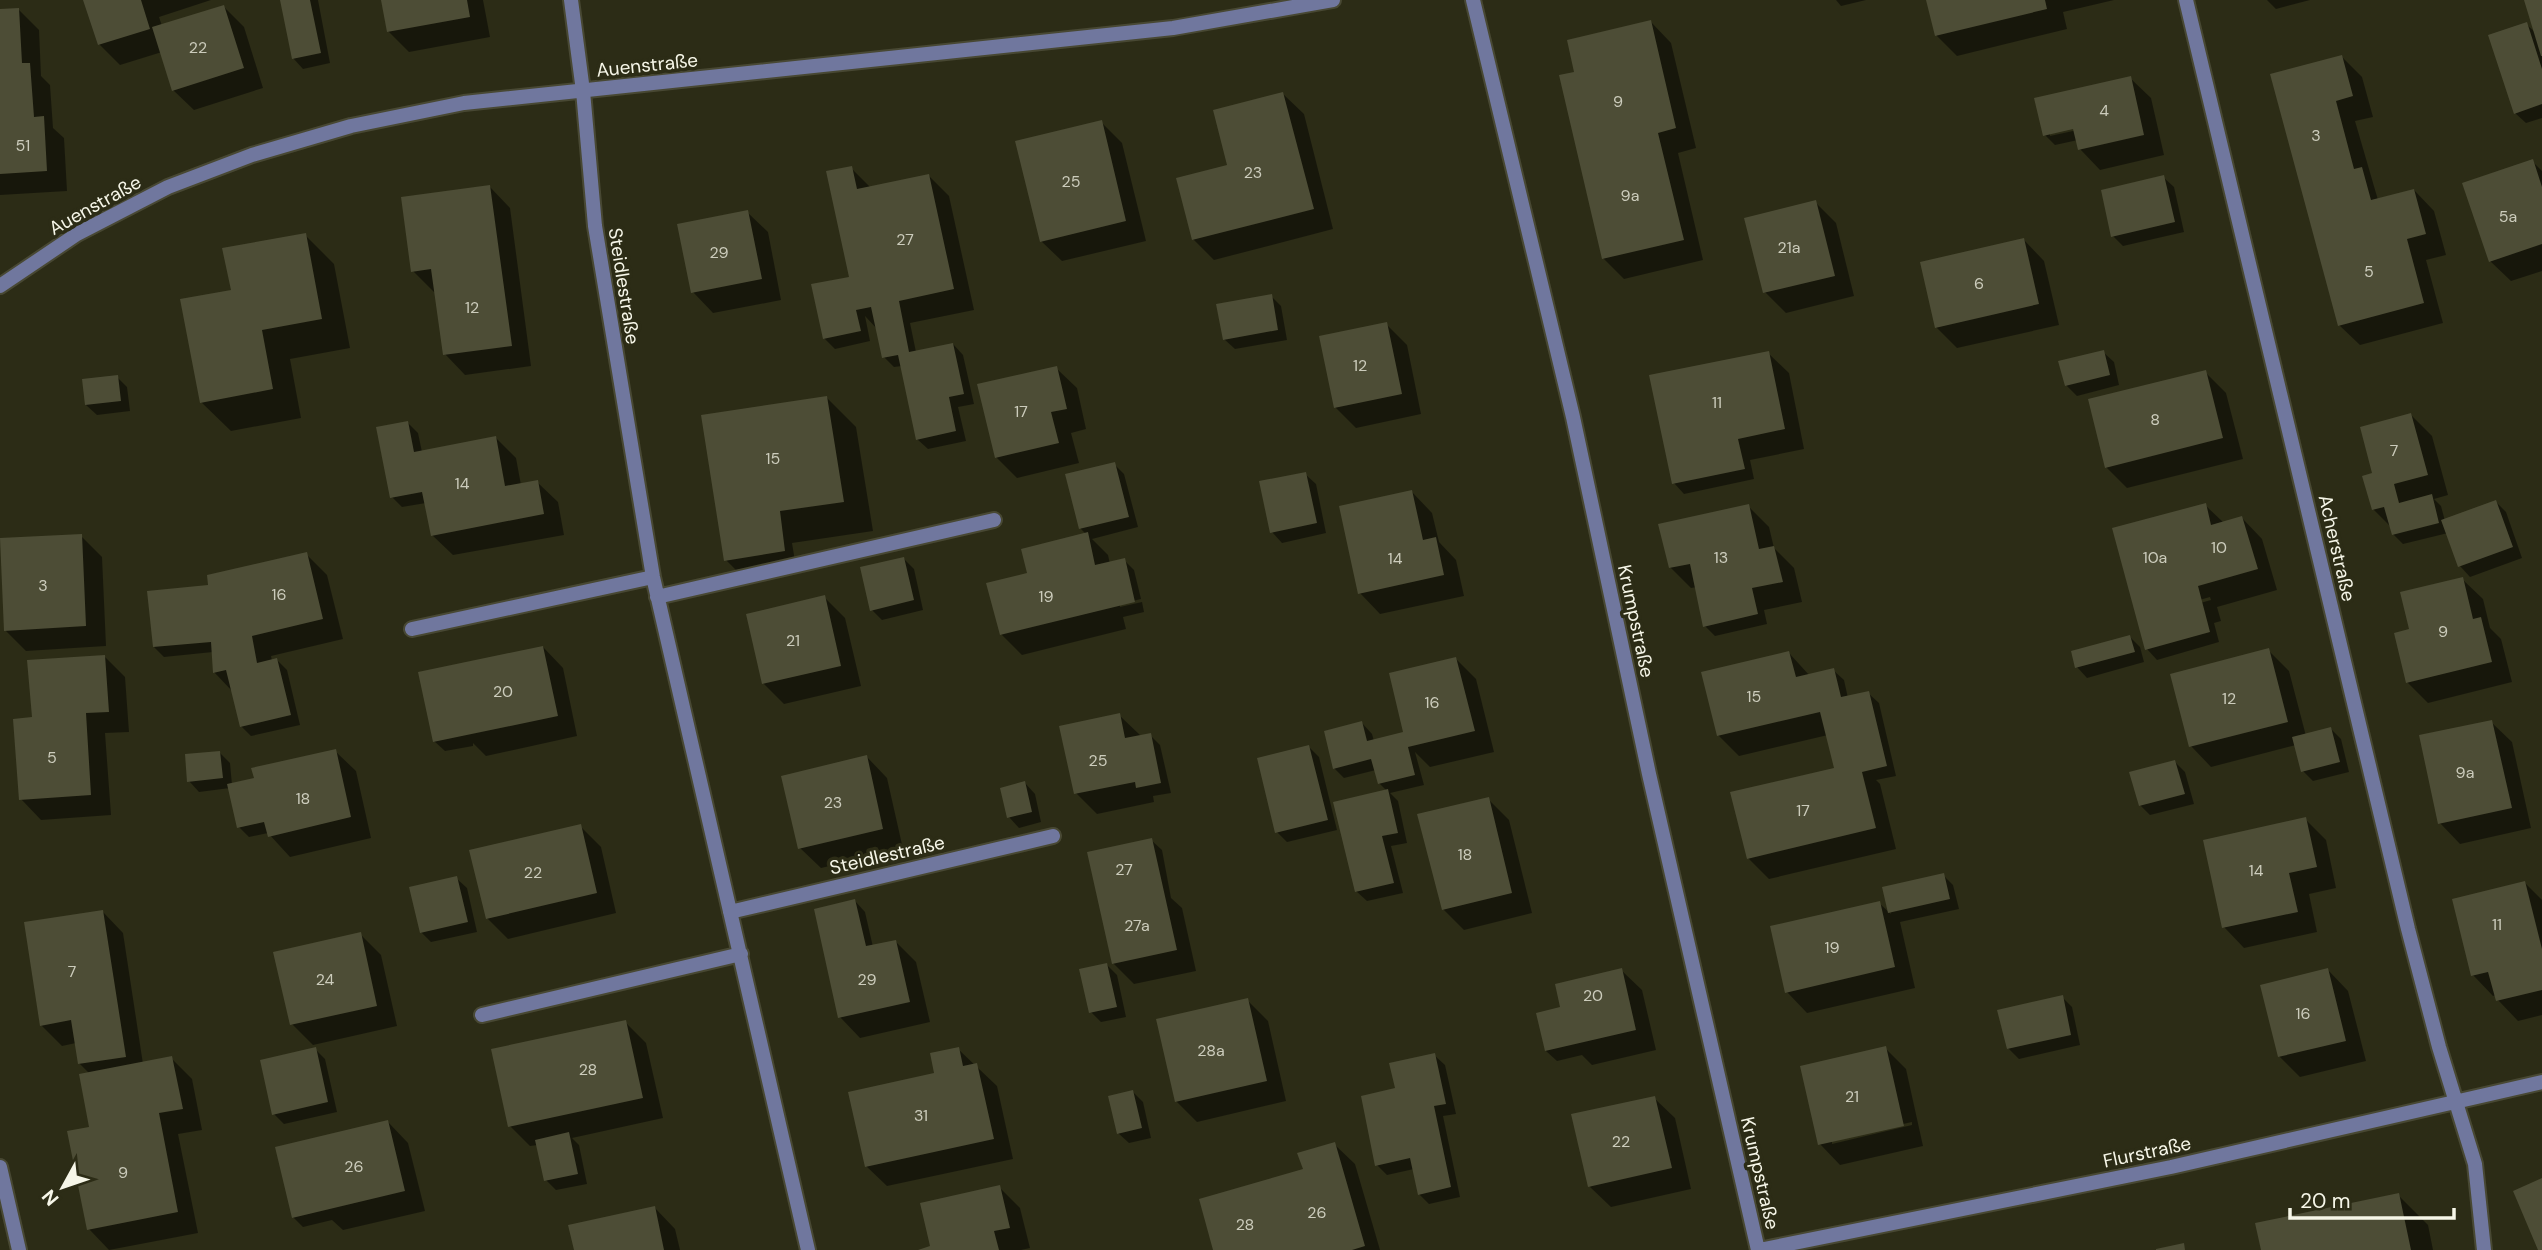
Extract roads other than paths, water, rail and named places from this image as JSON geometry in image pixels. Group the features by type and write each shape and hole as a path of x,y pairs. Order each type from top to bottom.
{"street":[{"name":"Steidlestraße","path":"571,0 596,226 653,577 808,1250"},
{"name":"Auenstraße","path":"0,286 77,234 168,187 252,155 351,126 464,103 1173,28 1333,0"},
{"name":"Krumpstraße","path":"1473,0 1573,417 1649,774 1758,1250"},
{"name":"Acherstraße","path":"2186,0 2407,929 2439,1048 2475,1164 2484,1250"},
{"path":"657,597 994,520"},
{"path":"412,629 653,577"},
{"name":"Steidlestraße","path":"730,912 1053,835"},
{"path":"482,1015 741,954"},
{"name":"Flurstraße","path":"1758,1250 2171,1167 2542,1083"},
{"path":"0,1167 19,1250"}]}
